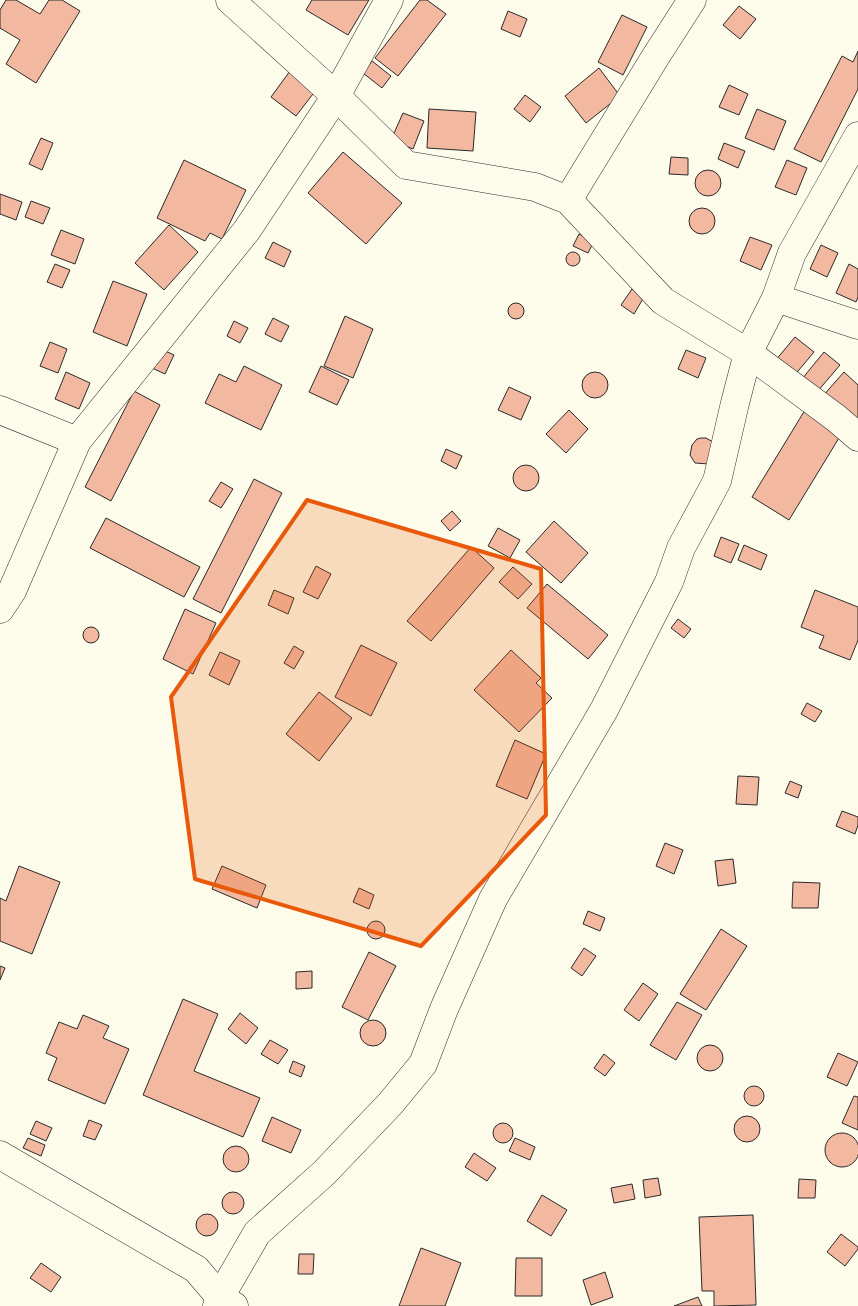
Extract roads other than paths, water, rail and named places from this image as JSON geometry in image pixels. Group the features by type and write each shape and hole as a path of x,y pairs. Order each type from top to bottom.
{"street":[{"path":"230,0 336,96 406,165 535,187 568,200 663,301 748,354 836,418 858,437"},
{"path":"0,609 12,591 77,441 247,230 336,96 389,0"},
{"path":"568,200 692,0"},
{"path":"0,1155 196,1269 224,1303 257,1234 324,1173 390,1104 423,1064 444,1009 493,899 604,710 669,582 681,548 717,481 748,354 776,298 792,252 858,136"},
{"path":"776,298 858,325"},
{"path":"0,410 77,441"}]}
